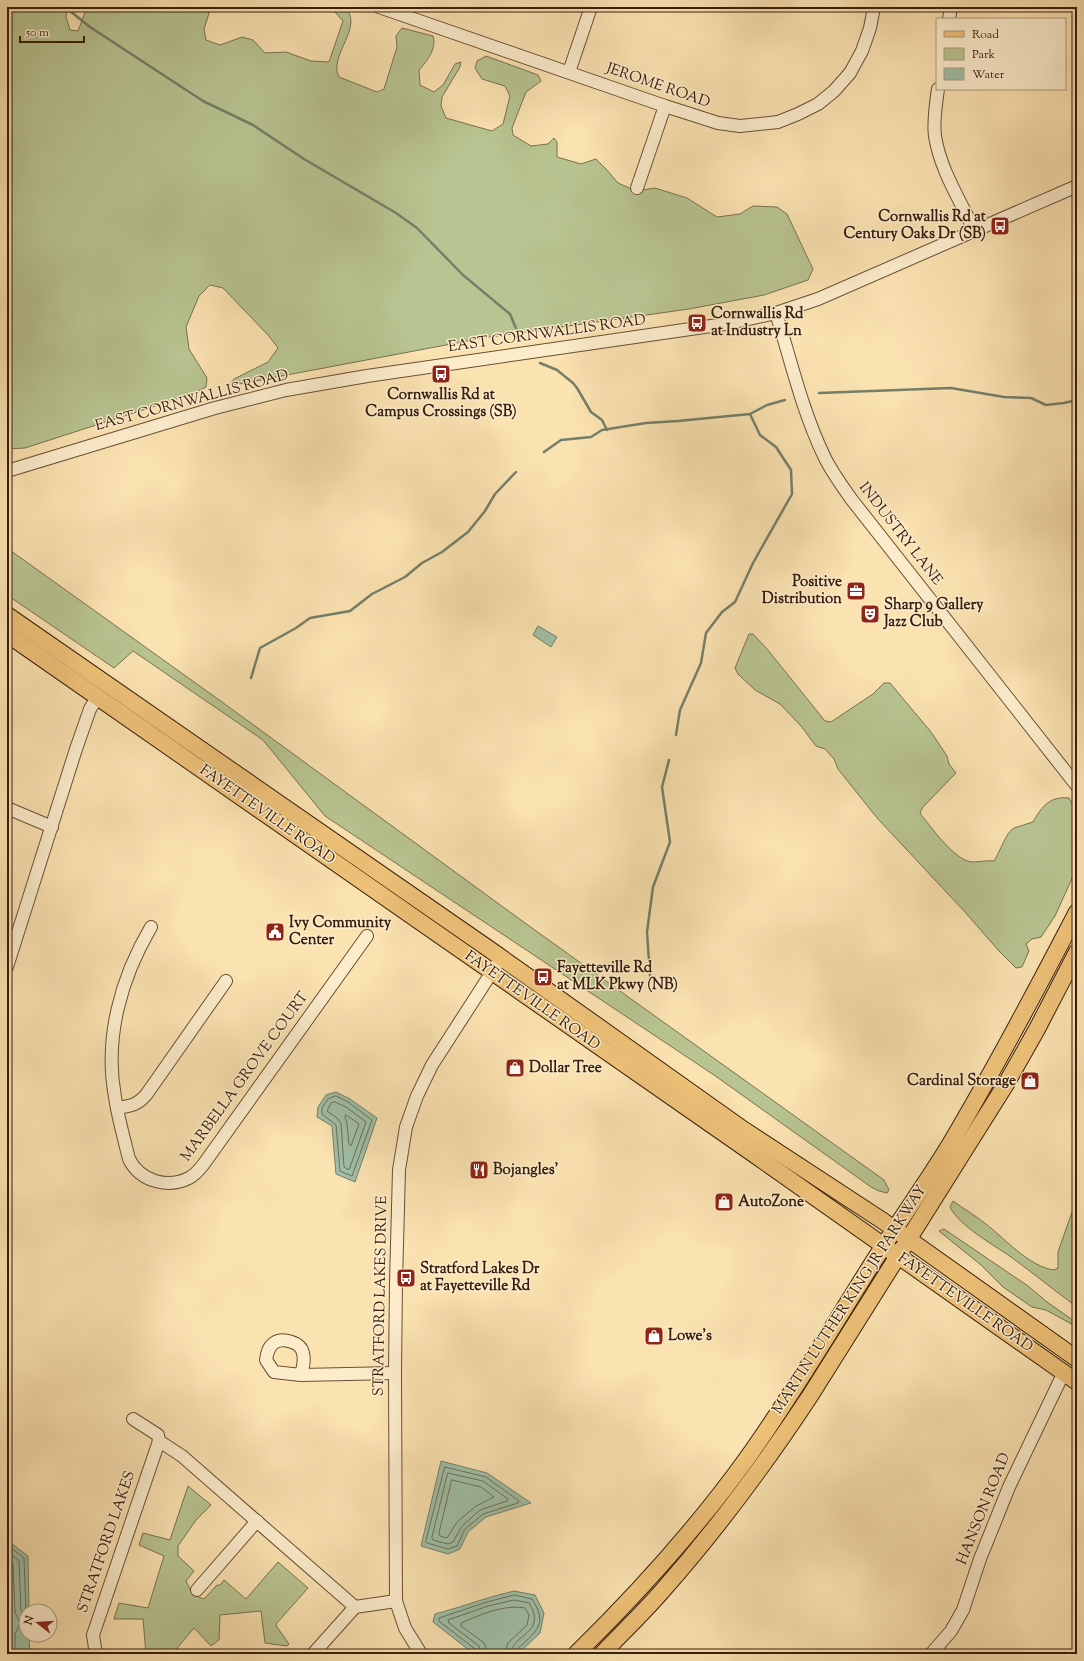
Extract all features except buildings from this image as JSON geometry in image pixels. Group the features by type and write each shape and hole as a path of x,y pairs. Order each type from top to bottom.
{"main road":[{"name":"FAYETTEVILLE ROAD","path":"7,615 501,958 744,1130 909,1239 1077,1359"},
{"name":"FAYETTEVILLE ROAD","path":"7,634 884,1245 1077,1382"},
{"name":"MARTIN LUTHER KING JR PARKWAY","path":"576,1654 643,1586 684,1539 731,1480 768,1428 894,1229 948,1148 1000,1057 1077,912"},
{"name":"MARTIN LUTHER KING JR PARKWAY","path":"602,1654 662,1591 730,1510 780,1442 1006,1084 1037,1029 1077,952"}],"street":[{"name":"JEROME ROAD","path":"379,7 665,106 718,123 740,126 778,122 818,104 834,91 850,73 862,52 870,28 874,7"},
{"path":"569,72 591,7"},
{"path":"949,18 951,7"},
{"path":"938,90 935,127 937,145 948,175 974,230"},
{"path":"637,188 665,106"},
{"name":"EAST CORNWALLIS ROAD","path":"7,470 215,408 286,390 367,376 726,324 776,313 818,299 1077,186"},
{"name":"INDUSTRY LANE","path":"776,313 808,418 824,457 833,472 852,500 1077,786"},
{"path":"7,964 90,709 98,696"},
{"path":"7,808 52,827"},
{"name":"MARBELLA GROVE COURT","path":"151,928 130,967 123,988 115,1023 111,1059 114,1096 129,1159 133,1168 150,1180 161,1183 190,1178 203,1165 367,936"},
{"name":"STRATFORD LAKES DRIVE","path":"421,1654 404,1628 396,1601 395,1373 399,1170 406,1127 417,1096 432,1065 501,958"},
{"path":"117,1108 133,1106 146,1095 226,981"},
{"name":"HANSON ROAD","path":"931,1654 951,1632 963,1610 980,1559 1009,1487 1064,1372"},
{"path":"301,1375 395,1373"},
{"path":"133,1419 158,1435 159,1441 182,1456 355,1607"},
{"name":"STRATFORD LAKES","path":"96,1654 93,1635 159,1441"},
{"path":"197,1590 257,1521"},
{"path":"313,1654 355,1607 396,1601"}],"green space":[{"path":"7,7 68,7 66,17 70,30 78,31 87,7 211,7 204,29 206,40 220,45 242,37 253,40 265,53 286,52 311,61 329,62 343,21 334,11 320,7 345,7 350,14 351,21 350,28 338,60 337,69 339,77 377,92 384,89 397,47 396,36 402,28 433,36 434,46 428,59 419,70 420,85 434,92 443,85 455,64 461,62 460,67 442,97 441,106 446,118 492,131 503,124 510,96 505,86 482,79 475,68 477,61 486,56 538,75 541,81 526,92 512,128 513,135 531,146 548,144 554,138 557,142 557,157 581,164 596,159 618,183 636,191 655,188 687,198 717,217 740,214 753,206 777,207 787,214 813,269 808,280 764,295 689,309 483,338 234,385 231,383 234,379 268,362 278,348 268,335 223,288 210,285 199,296 186,327 189,349 207,378 206,387 192,394 25,448 7,449"},
{"path":"7,548 222,702 525,923 884,1180 889,1190 887,1193 871,1187 714,1075 325,816 263,740 133,651 114,668 7,595"},
{"path":"749,634 753,634 767,649 825,721 831,722 873,694 884,683 890,683 931,732 947,756 949,764 956,773 923,807 920,813 943,842 958,856 965,860 972,862 994,861 1011,830 1033,822 1043,807 1052,800 1069,798 1077,813 1077,853 1074,874 1055,916 1041,937 1032,939 1026,944 1029,951 1022,967 1016,968 999,951 965,912 878,819 838,769 834,759 825,749 816,746 801,726 780,704 755,690 738,674 735,668"},
{"path":"1077,1198 1077,1307 1011,1257 969,1228 961,1221 950,1207 953,1201 986,1224 1027,1258 1045,1268 1054,1270 1058,1268 1058,1252"},
{"path":"944,1229 1028,1286 1047,1302 1077,1323 1077,1327 1046,1310 1032,1307 1003,1287 981,1265 939,1231"},
{"path":"188,1486 211,1505 196,1520 178,1546 178,1556 194,1571 186,1581 189,1587 195,1594 204,1599 224,1580 246,1599 278,1562 308,1588 276,1624 289,1644 287,1646 265,1643 261,1611 220,1615 219,1640 211,1646 194,1628 172,1654 146,1654 143,1619 114,1619 119,1603 148,1608 164,1556 139,1545 143,1533 170,1540"}],"water":[{"path":"538,626 557,637 551,647 533,635"},
{"path":"336,1092 350,1099 377,1118 355,1182 336,1174 332,1126 317,1117 318,1107 326,1095"},
{"path":"441,1461 487,1473 531,1503 486,1517 468,1532 460,1549 448,1554 421,1546"},
{"path":"7,1540 28,1556 29,1603 18,1603 18,1643 29,1643 30,1654 7,1654"},
{"path":"514,1591 535,1595 544,1613 540,1633 518,1654 474,1654 433,1622 435,1614"}],"waterway":[{"path":"65,7 90,27 203,101 253,125 304,159 396,213 417,228 463,275 510,314 520,338"},
{"path":"540,363 557,370 573,383 591,412 602,420 607,430"},
{"path":"819,393 951,388 1004,397 1031,398 1046,405 1077,400"},
{"path":"544,452 561,440 591,437 602,430 646,423 750,414 767,405 785,400"},
{"path":"676,735 680,710 701,663 706,633 722,612 735,602 753,563 792,494 791,470 776,447 760,435 750,414"},
{"path":"251,678 260,648 296,628 310,618 350,611 372,594 405,577 422,563 442,552 468,532 485,511 495,494 516,472"},
{"path":"650,976 647,932 653,887 670,842 662,787 669,760"}],"place":[{"name":"Cornwallis Rd at Century Oaks Dr (SB)","path":"1000,226"},
{"name":"Cornwallis Rd at Industry Ln","path":"697,323"},
{"name":"Cornwallis Rd at Campus Crossings (SB)","path":"441,374"},
{"name":"Positive Distribution","path":"856,591"},
{"name":"Sharp 9 Gallery Jazz Club","path":"870,614"},
{"name":"Ivy Community Center","path":"275,932"},
{"name":"Fayetteville Rd at MLK Pkwy (NB)","path":"543,977"},
{"name":"Dollar Tree","path":"515,1068"},
{"name":"Cardinal Storage","path":"1030,1081"},
{"name":"Bojangles'","path":"479,1170"},
{"name":"AutoZone","path":"724,1202"},
{"name":"Stratford Lakes Dr at Fayetteville Rd","path":"406,1278"},
{"name":"Lowe's","path":"654,1336"}]}
